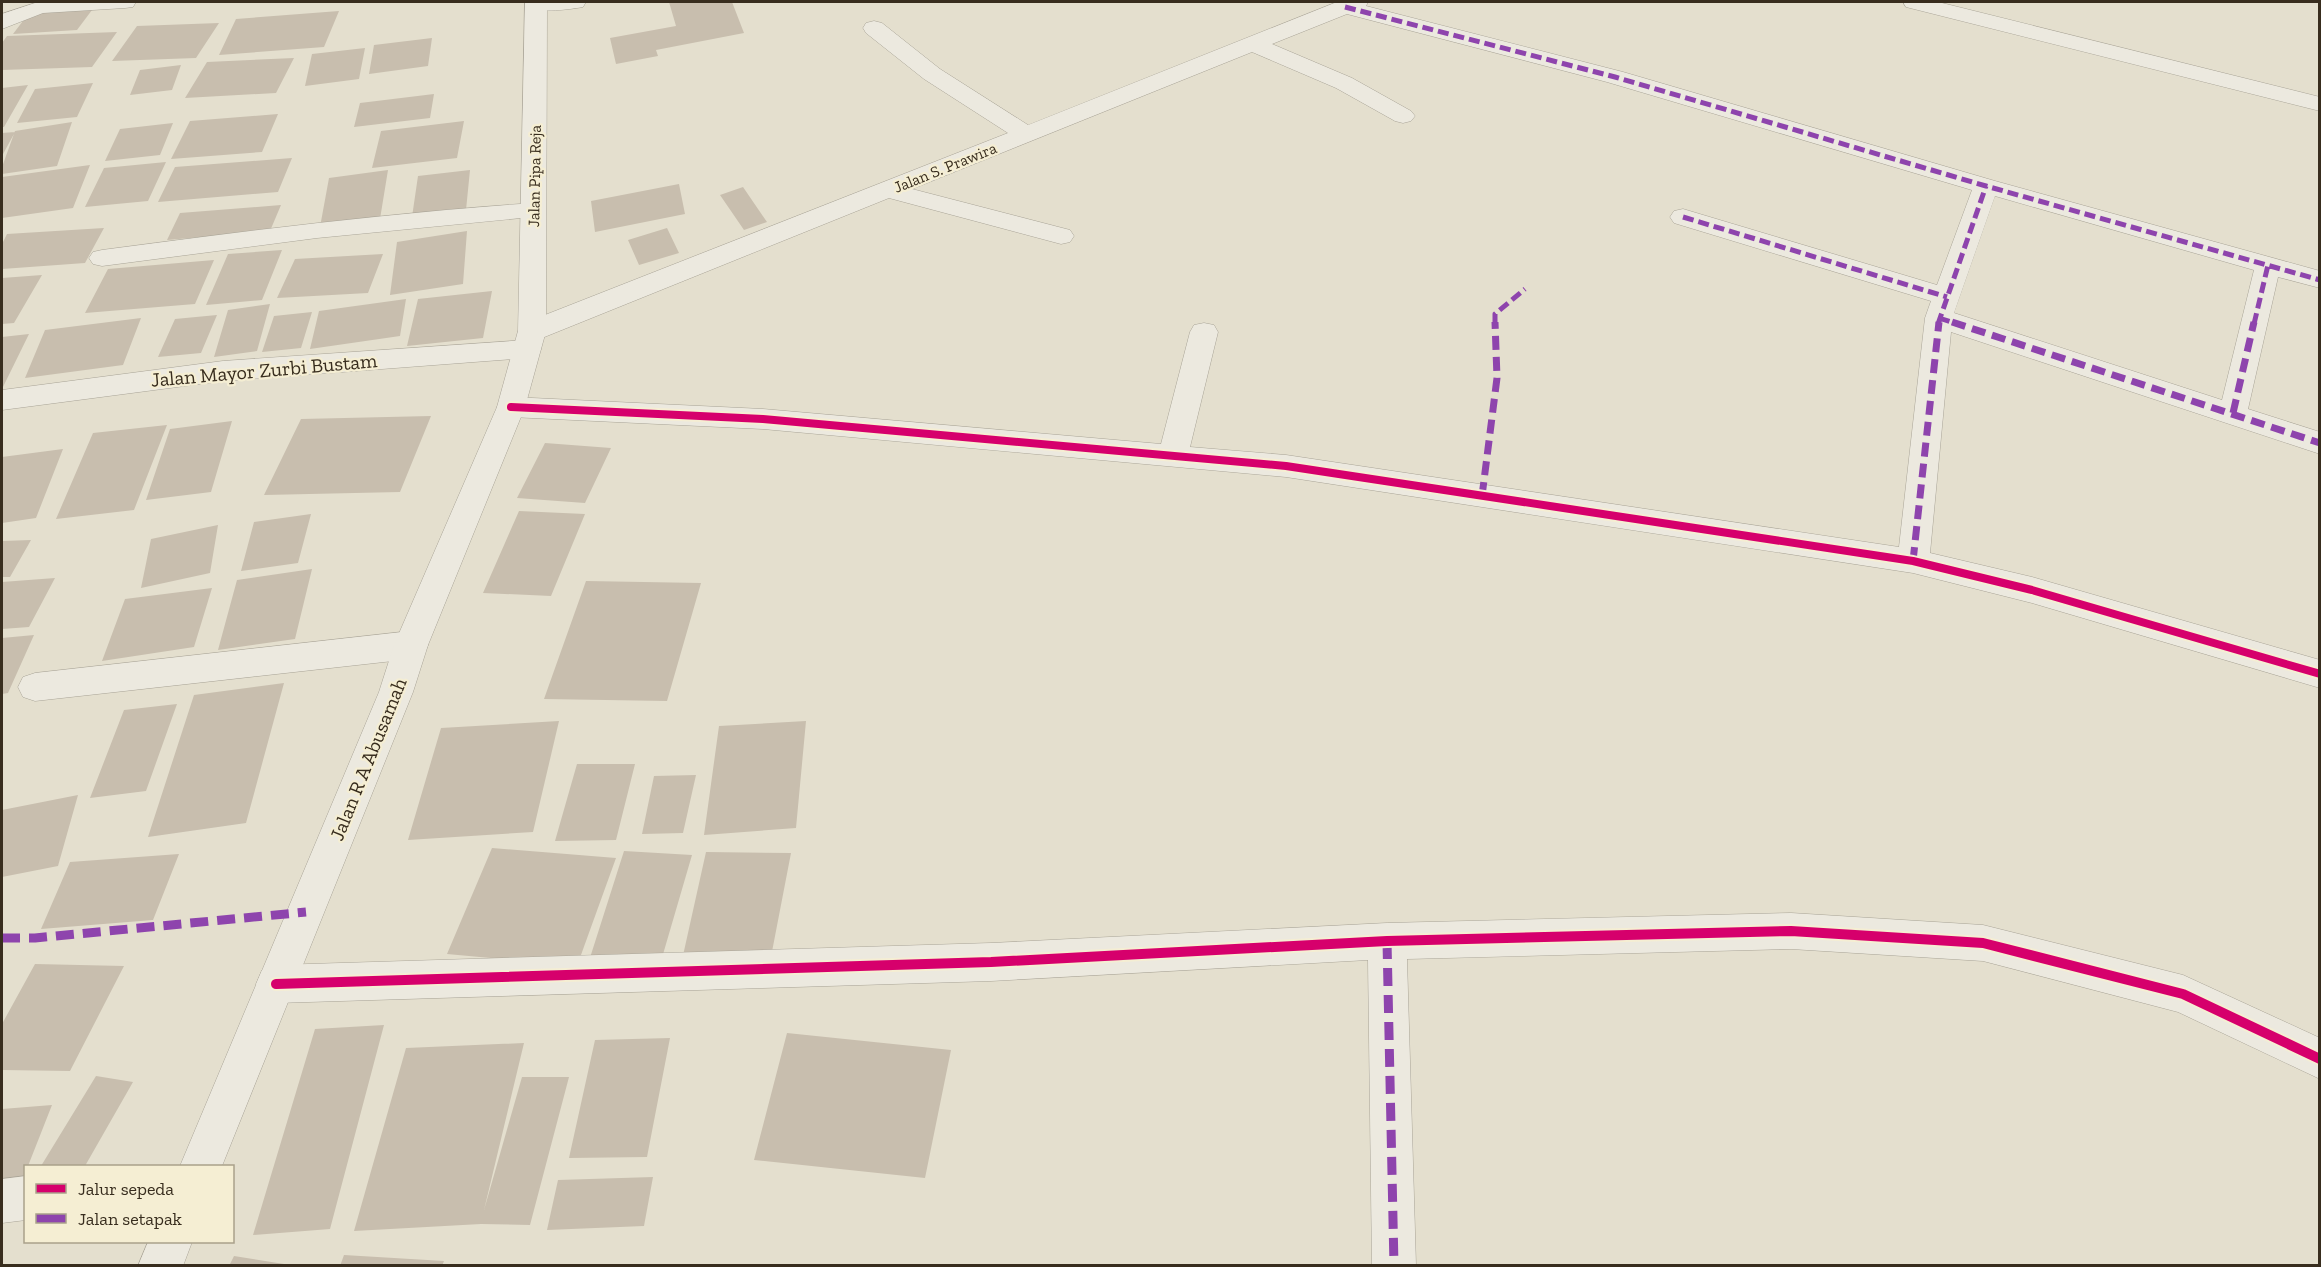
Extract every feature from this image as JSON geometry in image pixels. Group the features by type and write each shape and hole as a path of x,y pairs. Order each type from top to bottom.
{"street":[{"path":"2,23 11,15 27,9 125,2"},
{"path":"536,3 575,2"},
{"path":"1914,2 2319,104"},
{"name":"Jalan Pipa Reja","path":"529,340 536,3"},
{"path":"1352,4 1615,77 1986,186 2319,280"},
{"name":"Jalan S. Prawira","path":"529,340 889,190 1352,4"},
{"path":"874,28 932,74 1027,134"},
{"path":"1252,44 1344,83 1403,116"},
{"path":"1913,561 1943,307 1986,186"},
{"path":"889,190 1061,236"},
{"path":"102,258 439,218 533,211"},
{"path":"1683,217 1943,307 2319,443"},
{"path":"2233,413 2268,265"},
{"path":"1173,455 1204,332"},
{"name":"Jalan Mayor Zurbi Bustam","path":"2,400 223,370 529,340"},
{"name":"Jalan R A Abusamah","path":"202,1165 396,692 411,645 511,407 529,340"},
{"path":"511,407 763,419 1286,466 1913,561 2032,590 2319,674"},
{"path":"35,687 411,645"},
{"path":"276,984 991,962 1387,941 1791,931 1983,943 2183,994 2319,1059"},
{"path":"1387,941 1394,1266"},
{"path":"2,1201 24,1198"},
{"path":"160,1266 170,1243"}],"building":[{"path":"669,2 732,2 744,33 656,50 658,56 616,64 610,38 676,26"},
{"path":"92,10 77,30 13,34 29,13"},
{"path":"339,11 324,47 219,55 236,19"},
{"path":"219,23 196,58 112,61 137,26"},
{"path":"117,32 92,67 2,70 2,43 7,36"},
{"path":"432,38 428,66 369,74 374,45"},
{"path":"365,48 359,79 305,86 312,54"},
{"path":"294,58 276,93 185,98 207,62"},
{"path":"181,65 172,90 130,95 140,70"},
{"path":"93,83 77,117 17,123 35,89"},
{"path":"28,85 4,127 2,127 2,88"},
{"path":"434,94 430,118 354,127 360,103"},
{"path":"278,114 262,152 171,159 190,121"},
{"path":"464,121 457,158 372,168 381,131"},
{"path":"72,122 57,166 2,174 2,167 15,131"},
{"path":"173,123 160,155 105,161 120,129"},
{"path":"15,132 2,156 2,133"},
{"path":"292,158 278,192 158,202 175,167"},
{"path":"166,162 148,201 85,207 104,168"},
{"path":"90,165 73,208 2,218 2,177"},
{"path":"388,170 380,219 320,227 329,178"},
{"path":"470,170 466,210 412,217 418,176"},
{"path":"679,184 685,214 595,232 591,201"},
{"path":"743,187 767,222 744,230 720,195"},
{"path":"281,205 270,231 167,240 180,213"},
{"path":"104,228 85,263 2,269 2,244 7,234"},
{"path":"667,228 679,253 639,265 628,240"},
{"path":"467,231 463,284 390,295 397,242"},
{"path":"282,250 262,300 206,305 228,254"},
{"path":"383,254 368,293 277,298 295,259"},
{"path":"214,260 195,304 85,313 108,269"},
{"path":"42,275 14,323 2,324 2,278"},
{"path":"492,291 483,338 407,346 418,299"},
{"path":"406,299 400,336 310,349 319,311"},
{"path":"270,304 257,351 214,357 228,310"},
{"path":"312,312 301,348 262,352 274,316"},
{"path":"217,315 201,353 158,357 175,319"},
{"path":"141,318 123,365 25,378 45,330"},
{"path":"29,334 2,389 2,337"},
{"path":"431,416 400,492 264,495 301,419"},
{"path":"232,421 211,492 146,500 170,429"},
{"path":"167,425 134,510 56,519 93,433"},
{"path":"545,443 611,448 585,503 517,498"},
{"path":"63,449 36,518 2,523 2,457"},
{"path":"519,511 585,514 551,596 483,593"},
{"path":"311,514 298,563 241,571 254,522"},
{"path":"218,525 210,573 141,588 151,539"},
{"path":"31,540 10,577 2,577 2,541"},
{"path":"312,569 295,639 218,650 237,580"},
{"path":"55,578 29,627 2,629 2,582"},
{"path":"586,581 701,583 667,701 544,699"},
{"path":"212,588 194,647 102,661 125,599"},
{"path":"34,635 8,693 2,694 2,638"},
{"path":"284,683 246,823 148,837 194,695"},
{"path":"177,704 146,791 90,798 124,710"},
{"path":"559,721 533,832 408,840 441,728"},
{"path":"806,721 796,828 704,835 719,726"},
{"path":"577,764 635,764 616,840 555,841"},
{"path":"696,775 683,833 642,834 654,776"},
{"path":"78,795 58,866 2,877 2,810"},
{"path":"492,848 616,858 577,966 447,954"},
{"path":"624,851 692,855 659,968 588,964"},
{"path":"706,852 791,853 770,962 682,960"},
{"path":"179,854 153,920 41,929 70,862"},
{"path":"35,964 124,966 70,1071 2,1070 2,1024"},
{"path":"384,1025 330,1229 253,1235 315,1029"},
{"path":"787,1033 951,1050 925,1178 754,1160"},
{"path":"670,1038 647,1157 569,1158 595,1040"},
{"path":"524,1043 484,1210 522,1077 569,1077 530,1225 481,1224 354,1231 406,1048"},
{"path":"96,1076 133,1082 86,1165 42,1165"},
{"path":"52,1105 28,1165 24,1165 23,1179 2,1180 2,1109"},
{"path":"653,1177 644,1226 547,1230 558,1180"},
{"path":"344,1255 444,1261 442,1266 340,1266"},
{"path":"234,1256 284,1264 284,1266 229,1266"}],"marked path":[{"path":"1345,7 1615,77 1986,186 2320,280"},
{"path":"1913,561 1939,318 1986,186"},
{"path":"1683,217 1947,297"},
{"path":"2233,413 2268,265"},
{"path":"1482,496 1497,378 1495,314 1525,289"},
{"path":"1939,318 2320,443"},
{"path":"2,938 35,938 306,912"},
{"path":"1387,941 1394,1266"}],"cycle path":[{"path":"511,407 763,419 1286,466 1913,561 2032,590 2320,674"},
{"path":"276,984 991,962 1387,941 1791,931 1983,943 2183,994 2320,1059"}]}
